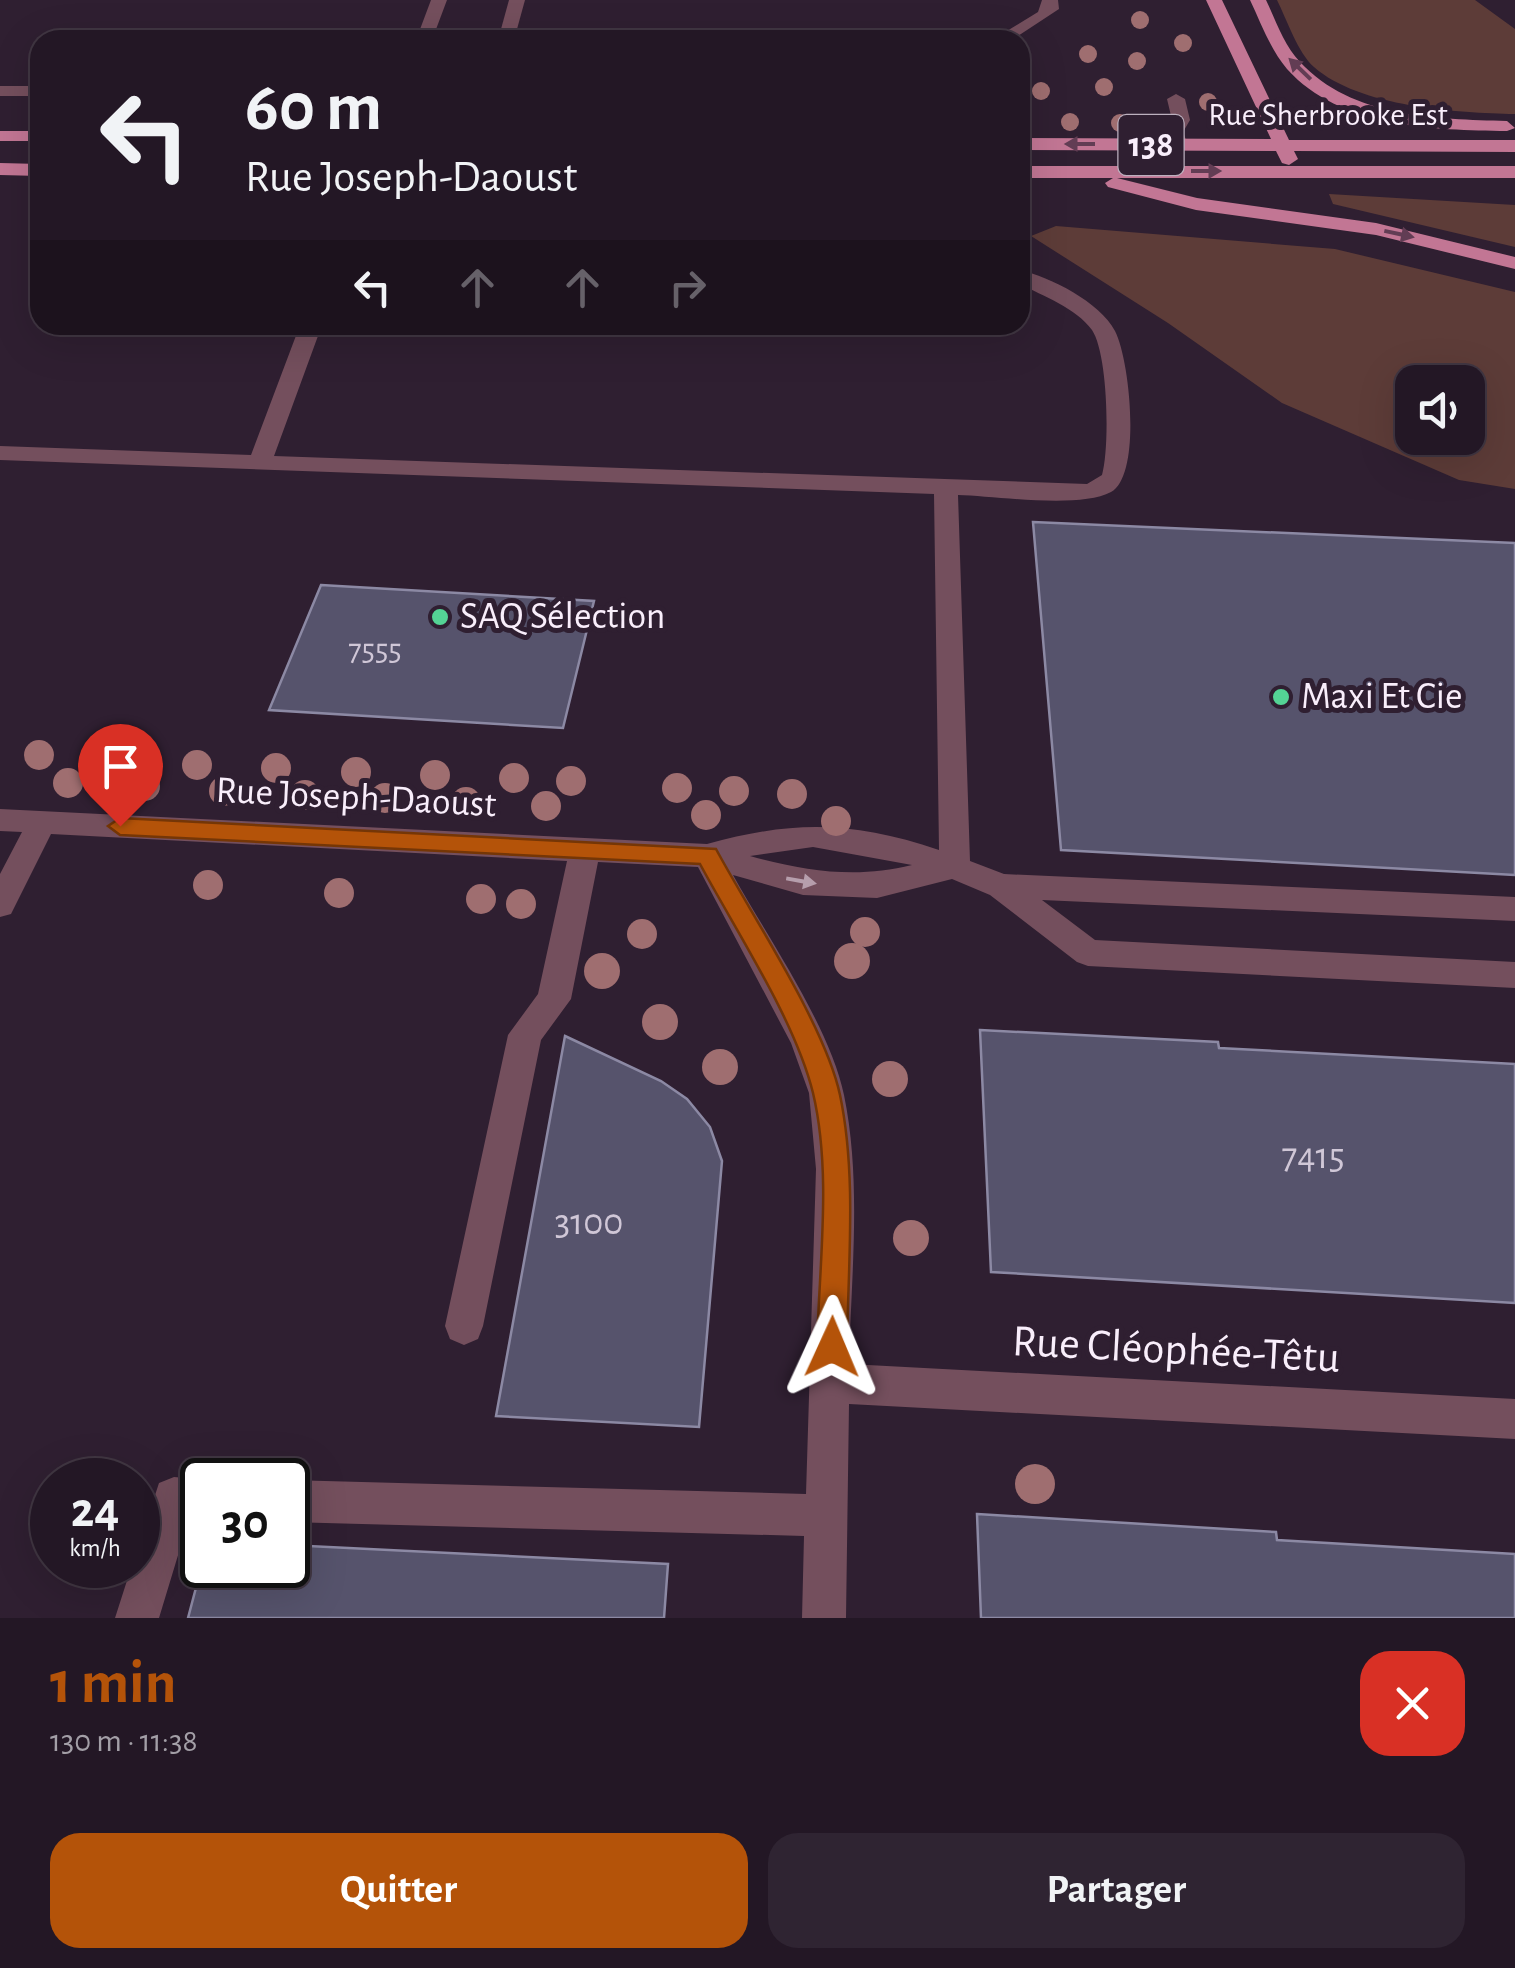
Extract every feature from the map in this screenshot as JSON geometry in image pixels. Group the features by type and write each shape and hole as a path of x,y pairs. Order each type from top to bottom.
{"main road":[{"path":"1214,0 1294,171"},
{"path":"1258,0 1292,64 1334,94 1414,120 1515,126"},
{"path":"0,136 30,136"},
{"name":"Rue Sherbrooke Est","path":"1030,144 1515,146"},
{"path":"0,169 30,170"},
{"name":"Rue Sherbrooke Est","path":"1030,172 1515,172"},
{"path":"1074,172 1196,204 1332,221 1515,263"}],"street":[{"path":"428,30 439,0"},
{"path":"509,30 517,0"},
{"path":"1018,30 1051,9 1050,0"},
{"path":"0,91 30,91"},
{"path":"1176,100 1181,120 1174,132 1179,145"},
{"path":"0,453 946,490 1088,492 1114,478 1119,465 1120,440 1107,337 1087,315 1030,282"},
{"path":"259,464 307,335"},
{"path":"946,490 955,866"},
{"name":"Rue Joseph-Daoust","path":"0,820 707,856"},
{"path":"0,905 42,822"},
{"path":"707,856 786,837 862,841 955,866 1001,886 1088,953 1515,974"},
{"path":"464,1326 525,1035 554,999 585,849"},
{"path":"707,856 803,883 877,886 955,866"},
{"path":"707,856 807,1041 826,1093 834,1169 824,1618"},
{"path":"1001,886 1515,910"},
{"name":"Rue Cléophée-Têtu","path":"832,1383 1515,1418"},
{"path":"137,1618 174,1498 180,1498"},
{"path":"310,1502 828,1516"}],"shaded area":[{"path":"1277,0 1475,0 1515,29 1515,114 1410,105 1356,91 1333,80 1314,67 1303,53"},
{"path":"1329,194 1515,205 1515,247 1333,204"},
{"path":"1056,226 1335,249 1515,292 1515,489 1459,480 1402,455 1485,455 1485,365 1395,365 1395,452 1282,403 1168,323 1031,236"}],"building":[{"name":"Maxi Et Cie","path":"1033,522 1515,543 1515,875 1061,850"},
{"path":"321,585 594,601 563,728 269,710"},
{"path":"980,1030 1218,1042 1219,1048 1515,1064 1515,1303 991,1272"},
{"path":"565,1036 661,1081 687,1099 710,1127 722,1161 699,1427 496,1416"},
{"path":"977,1514 1276,1532 1277,1540 1515,1554 1515,1618 981,1618"},
{"path":"310,1546 668,1564 664,1618 188,1618 196,1588 310,1588"}],"place":[{"name":"SAQ Sélection","path":"440,617"},
{"name":"Maxi Et Cie","path":"1281,697"}],"route":[{"path":"120,826 707,856 807,1041 826,1093 834,1169 832,1347"}]}
